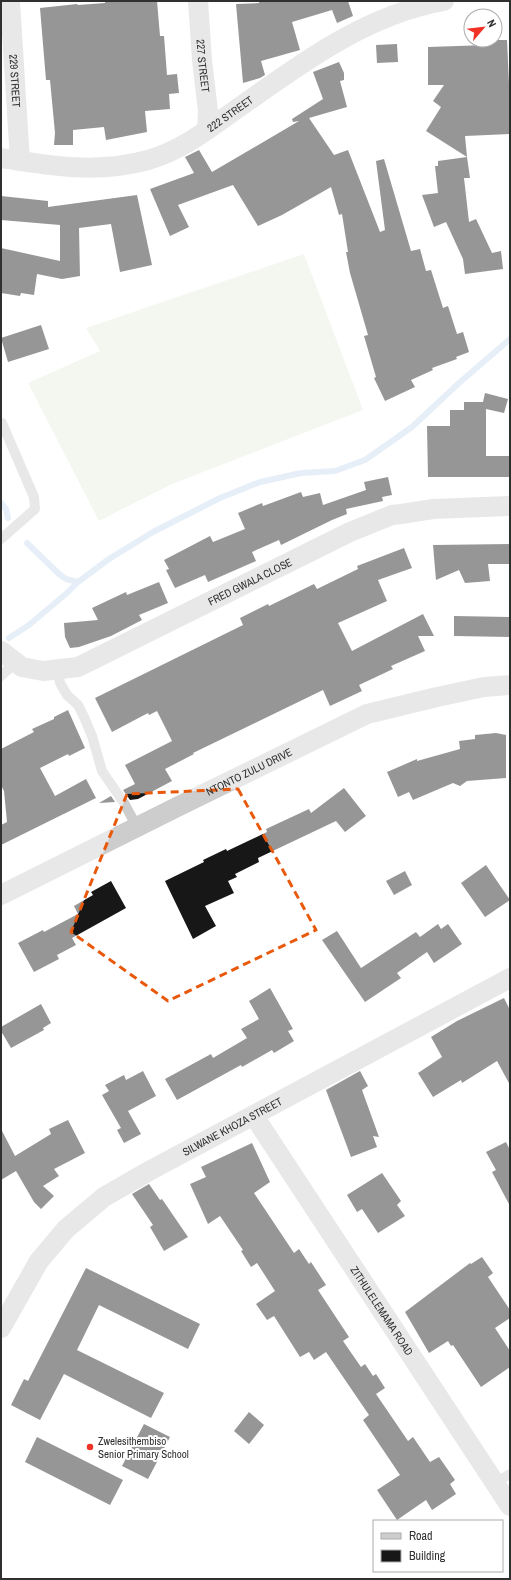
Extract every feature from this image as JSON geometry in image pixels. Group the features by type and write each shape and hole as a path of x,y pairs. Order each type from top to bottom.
{"street":[{"name":"229 STREET","path":"10,1 11,160"},
{"name":"227 STREET","path":"198,1 202,60 208,111 207,130"},
{"name":"222 STREET","path":"11,160 63,168 107,168 148,160 184,146 323,49 376,22 421,5 444,1"},
{"name":"FRED GWALA CLOSE","path":"8,657 22,667 43,671 58,671 78,667 350,532 392,516 433,509 510,506"},
{"name":"NTONTO ZULU DRIVE","path":"1,896 137,827 367,714 484,687 510,686"},
{"name":"SILWANE KHOZA STREET","path":"1,1328 39,1261 66,1229 104,1197 149,1171 510,978"},
{"name":"ZITHULELEMAMA ROAD","path":"254,1116 502,1479 510,1506"}],"lane":[{"path":"1,539 35,509 34,497 2,423"},
{"path":"1,676 8,657"},
{"path":"58,671 60,683 67,695 78,705 84,717 92,736 102,771 124,803 137,827"}],"highlighted area":[{"path":"238,789 316,930 168,1001 71,932 127,794"}],"green space":[{"path":"304,254 363,410 172,484 99,521 28,383 100,351 86,328"}],"building":[{"path":"105,1 157,1 160,36 164,36 167,75 177,74 179,93 169,94 170,109 145,111 147,132 106,140 104,127 73,130 73,145 54,145 55,133 50,80 46,80 40,8 105,3"},
{"path":"259,1 348,1 353,16 337,23 332,10 292,22 300,50 261,61 265,75 243,83 236,4 259,3"},
{"path":"503,40 507,40 510,83 510,134 465,136 467,157 426,131 441,107 433,101 444,85 428,85 428,47 463,46 463,48 503,48"},
{"path":"397,44 398,62 377,63 376,45"},
{"path":"339,62 344,73 344,80 340,81 347,107 309,118 334,155 348,150 380,232 385,230 376,161 384,159 411,251 420,249 426,271 431,270 443,308 448,306 457,334 463,332 469,352 456,357 457,359 432,368 433,370 411,380 415,387 385,401 374,378 376,377 364,336 368,335 350,273 342,214 339,215 331,187 282,215 258,226 233,185 178,205 189,227 170,236 150,189 194,173 185,157 199,150 212,172 299,121 293,122 292,119 323,99 313,72"},
{"path":"467,157 470,178 464,178 469,222 476,219 492,253 501,251 503,269 465,274 463,259 446,222 434,227 422,195 438,193 435,166 438,166 438,161"},
{"path":"137,195 152,265 120,272 111,224 79,228 80,276 62,279 37,274 34,295 21,293 20,296 1,293 1,248 60,261 60,225 1,220 1,196 48,201 48,207"},
{"path":"41,325 49,349 8,362 1,338"},
{"path":"485,393 508,399 504,413 486,409 486,456 509,456 509,477 428,477 427,426 450,426 450,410 464,410 464,402 483,402"},
{"path":"388,477 392,495 382,497 383,501 346,509 347,514 281,545 279,540 252,552 256,561 208,582 205,575 175,588 166,570 169,569 164,560 210,536 213,542 245,529 238,513 262,503 263,506 301,492 303,497 320,493 323,505 366,490 364,482"},
{"path":"510,544 510,564 488,564 490,581 465,583 459,570 436,580 433,545"},
{"path":"404,548 412,568 378,580 387,601 338,623 352,651 423,614 434,636 418,636 425,651 391,666 393,669 359,685 362,691 330,706 323,690 193,753 194,754 165,769 172,781 138,799 130,800 123,790 135,784 125,765 172,741 157,711 149,715 148,713 112,732 95,698 243,625 240,618 268,604 269,606 314,584 317,589 358,569 357,566"},
{"path":"159,582 168,603 139,615 142,620 111,636 79,647 70,648 65,637 64,623 98,620 92,608 126,592 127,595"},
{"path":"454,616 510,617 510,637 454,636"},
{"path":"68,710 85,748 69,756 68,754 40,768 55,796 86,779 96,798 1,845 1,825 7,822 4,791 1,785 1,749 34,732 32,729 54,719 54,717"},
{"path":"496,733 506,735 506,778 467,781 460,786 453,783 413,800 409,792 398,797 387,772 417,759 417,761 460,749 459,741 475,739 475,735"},
{"path":"344,788 366,816 345,832 336,821 258,858 259,862 235,874 237,877 228,881 234,893 205,906 216,926 193,939 165,881 204,862 203,860 226,849 227,851 267,832 266,829 309,809 311,813"},
{"path":"111,796 115,802 99,803"},
{"path":"486,865 510,900 485,917 461,883"},
{"path":"405,871 412,885 394,895 386,881"},
{"path":"111,881 126,908 72,938 76,945 57,955 59,959 34,972 18,943 43,930 44,932 78,914 74,906 93,895 91,892"},
{"path":"438,924 441,929 448,924 462,944 434,963 427,952 397,973 401,978 365,1002 322,940 337,931 361,968 416,932 420,937"},
{"path":"270,988 293,1029 288,1031 294,1041 274,1053 272,1050 242,1067 241,1065 177,1100 165,1079 211,1054 213,1058 247,1038 241,1029 259,1019 249,1001"},
{"path":"504,998 510,1010 510,1085 497,1061 462,1083 461,1080 433,1097 418,1073 442,1057 431,1037 457,1021"},
{"path":"41,1004 51,1023 43,1028 44,1030 11,1048 1,1031 1,1027"},
{"path":"143,1071 156,1096 128,1111 141,1134 124,1143 117,1130 121,1128 102,1095 109,1091 105,1085 124,1075 126,1080"},
{"path":"360,1071 368,1086 362,1090 379,1137 373,1136 377,1147 351,1157 326,1090"},
{"path":"68,1120 85,1153 54,1169 59,1176 43,1186 54,1196 41,1209 34,1202 16,1171 1,1180 1,1129 15,1156 51,1134 49,1129"},
{"path":"506,1142 510,1150 510,1206 492,1172 496,1170 486,1152"},
{"path":"252,1143 270,1182 254,1193 294,1253 299,1249 309,1264 311,1262 326,1285 318,1290 349,1337 343,1341 361,1367 365,1364 373,1376 376,1374 385,1388 376,1394 408,1441 413,1437 430,1462 439,1457 455,1480 450,1484 456,1494 432,1510 426,1500 397,1520 377,1490 400,1475 363,1420 369,1415 326,1352 314,1360 309,1352 300,1357 274,1316 267,1320 256,1304 275,1291 257,1263 251,1267 241,1251 243,1250 220,1216 208,1224 190,1184 206,1177 201,1167"},
{"path":"382,1173 401,1201 397,1205 405,1216 378,1233 362,1209 357,1212 347,1195"},
{"path":"149,1184 160,1200 162,1199 188,1237 164,1251 150,1227 153,1225 132,1194"},
{"path":"482,1257 493,1273 488,1277 510,1310 510,1318 495,1328 510,1351 510,1367 481,1387 453,1345 451,1346 448,1341 429,1353 405,1312 470,1263 471,1264"},
{"path":"86,1268 200,1324 188,1349 99,1305 77,1350 164,1393 151,1418 64,1374 40,1420 11,1405 24,1379 28,1381"},
{"path":"249,1412 264,1425 249,1444 234,1431"},
{"path":"144,1424 170,1437 148,1479 122,1466"},
{"path":"37,1437 123,1480 110,1505 25,1462"}],"waterway":[{"path":"9,638 29,625 78,582 109,559 153,532 220,498 260,482 301,473 335,471 365,460 412,427 459,383 510,339"},
{"path":"1,503 6,509 8,518"},
{"path":"27,543 59,574 66,579 78,582"}],"place":[{"name":"Zwelesithembiso Senior Primary School","path":"90,1447"}]}
